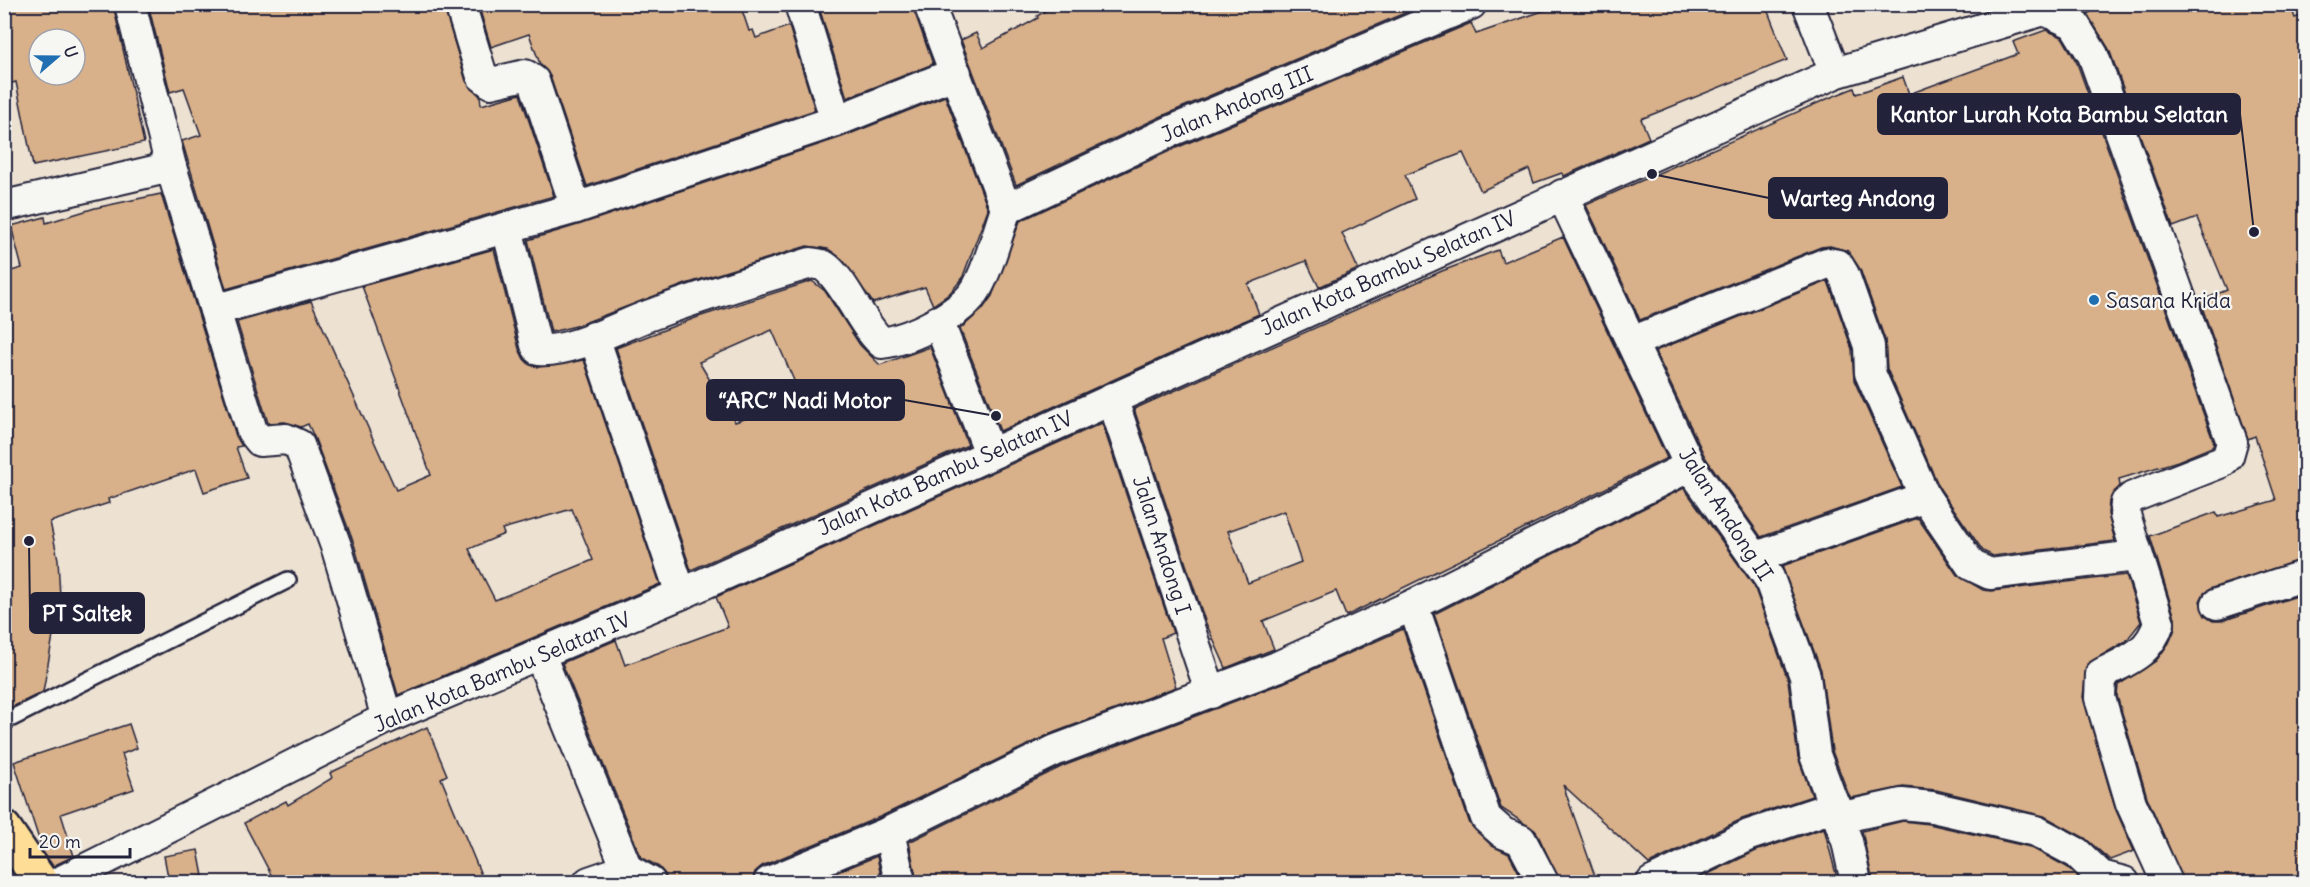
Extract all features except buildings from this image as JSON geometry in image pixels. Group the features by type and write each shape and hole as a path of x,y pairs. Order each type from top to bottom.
{"main road":[{"path":"4,828 41,882"}],"street":[{"path":"130,4 171,167 252,431 260,441 286,439 299,445 337,549 387,718"},
{"path":"460,4 482,76 491,83 525,75 534,81 576,208"},
{"path":"800,4 836,121"},
{"path":"507,228 539,350 550,351 594,337 721,290 811,263 824,265 868,330 882,343 914,335 963,304 977,289 1006,209 929,4"},
{"name":"Jalan Andong III","path":"1006,209 1169,132 1471,4"},
{"path":"1808,4 1835,73"},
{"name":"Jalan Kota Bambu Selatan IV","path":"60,882 387,718 681,594 1835,73 2044,10 2074,24 2097,66 2232,442 2228,456 2222,462 2133,497 2126,503 2125,515 2136,556"},
{"path":"215,310 576,208 836,121 956,73"},
{"path":"4,206 171,167"},
{"name":"Jalan Andong II","path":"1562,195 1690,466 1769,578 1805,676 1815,755 1847,841 1856,882"},
{"path":"1632,342 1827,263 1838,265 1844,275 1869,346 1870,374 1925,497 1971,565 1980,572 1990,574 2136,556 2159,623 2154,639 2144,651 2101,674 2100,698 2131,803 2167,882"},
{"path":"938,321 990,453"},
{"path":"594,337 681,594"},
{"name":"Jalan Andong I","path":"1112,398 1211,693"},
{"path":"770,882 889,832 1056,750 1277,667 1413,605 1690,466"},
{"path":"1754,558 1925,497"},
{"path":"2217,604 2306,575"},
{"path":"1413,605 1486,818 1503,833 1521,840 1543,882"},
{"path":"540,655 638,875 589,882"},
{"path":"1652,882 1749,835 1837,812 1902,804 1932,807 2036,831 2077,853 2101,876 2124,882"},
{"path":"889,832 900,882"}],"lane":[{"path":"4,722 288,580"}],"place":[{"name":"Warteg Andong","path":"1652,174"},
{"name":"Kantor Lurah Kota Bambu Selatan","path":"2254,232"},
{"name":"Sasana Krida","path":"2094,300"},
{"name":"“ARC” Nadi Motor","path":"996,416"},
{"name":"PT Saltek","path":"29,541"}]}
